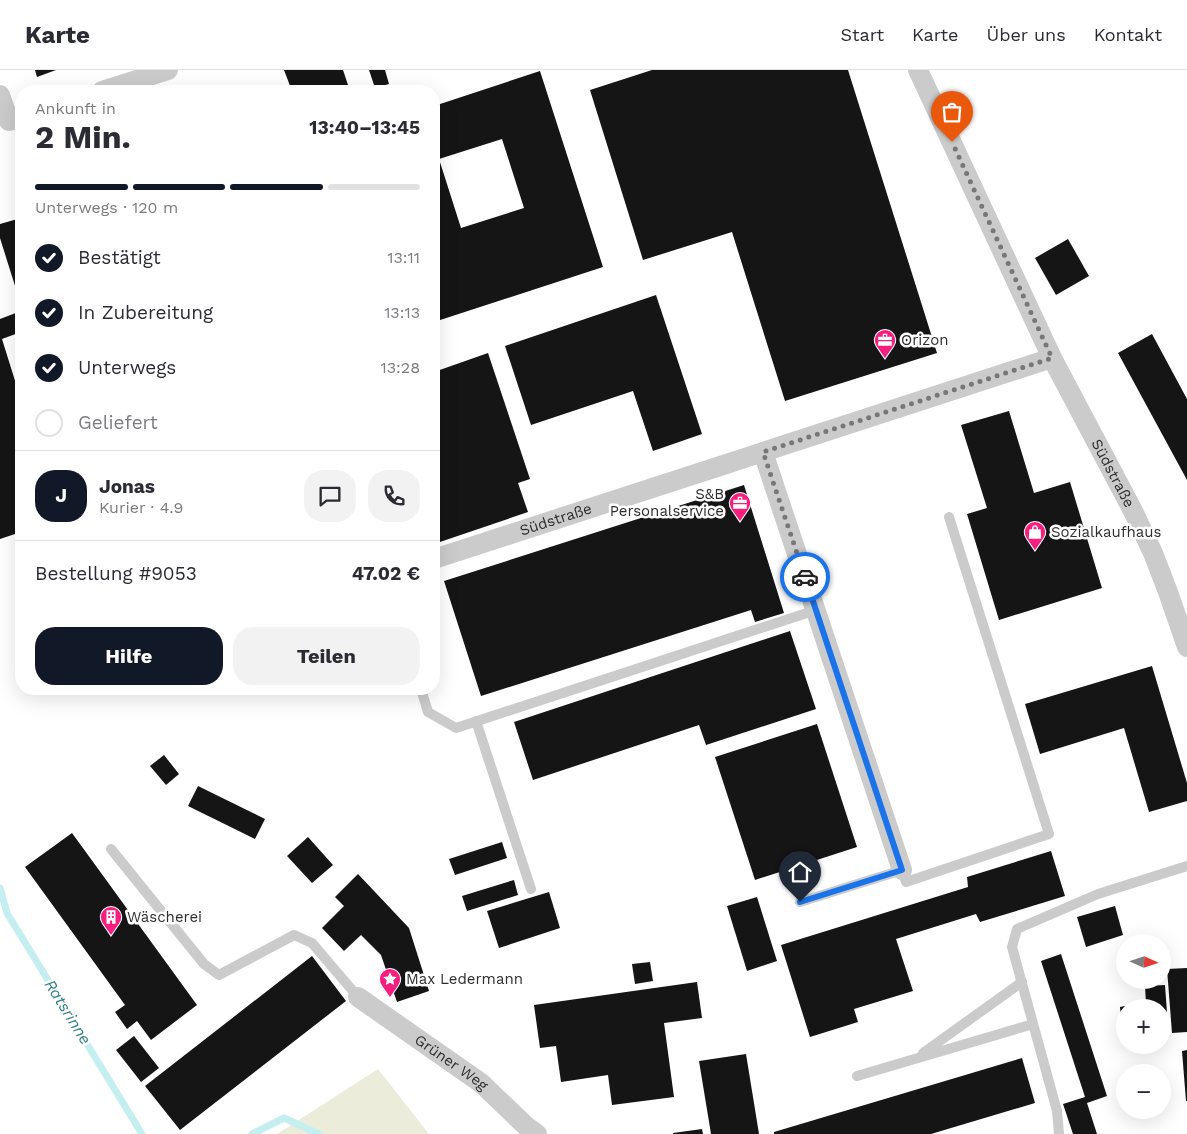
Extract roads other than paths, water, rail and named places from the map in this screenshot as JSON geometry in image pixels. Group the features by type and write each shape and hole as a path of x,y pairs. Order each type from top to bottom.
{"street":[{"path":"121,85 168,70"},
{"name":"Südstraße","path":"918,70 1052,358 1153,553 1187,647"},
{"path":"0,95 15,119"},
{"name":"Südstraße","path":"440,557 1052,358"},
{"path":"763,452 902,870"},
{"name":"Grüner Weg","path":"358,998 481,1083 537,1134"}],"lane":[{"path":"800,902 902,870 906,882 1049,834 949,517"},
{"path":"423,695 428,712 456,728 816,610"},
{"path":"476,721 531,889"},
{"path":"111,849 204,964 219,974 294,935 312,943 358,998"},
{"path":"1059,1134 1057,1111 1012,948 1017,928 1098,894 1187,866"},
{"path":"916,1058 1022,982"},
{"path":"857,1076 1033,1024"}],"waterway":[{"name":"Ratsrinne","path":"0,888 7,913 142,1134"},
{"name":"Ratsrinne","path":"252,1134 284,1118 319,1134"}],"place":[{"name":"Orizon","path":"885,359"},
{"name":"S&B Personalservice","path":"740,522"},
{"name":"Sozialkaufhaus","path":"1035,551"},
{"name":"Wäscherei","path":"111,936"},
{"name":"Max Ledermann","path":"390,998"}]}
